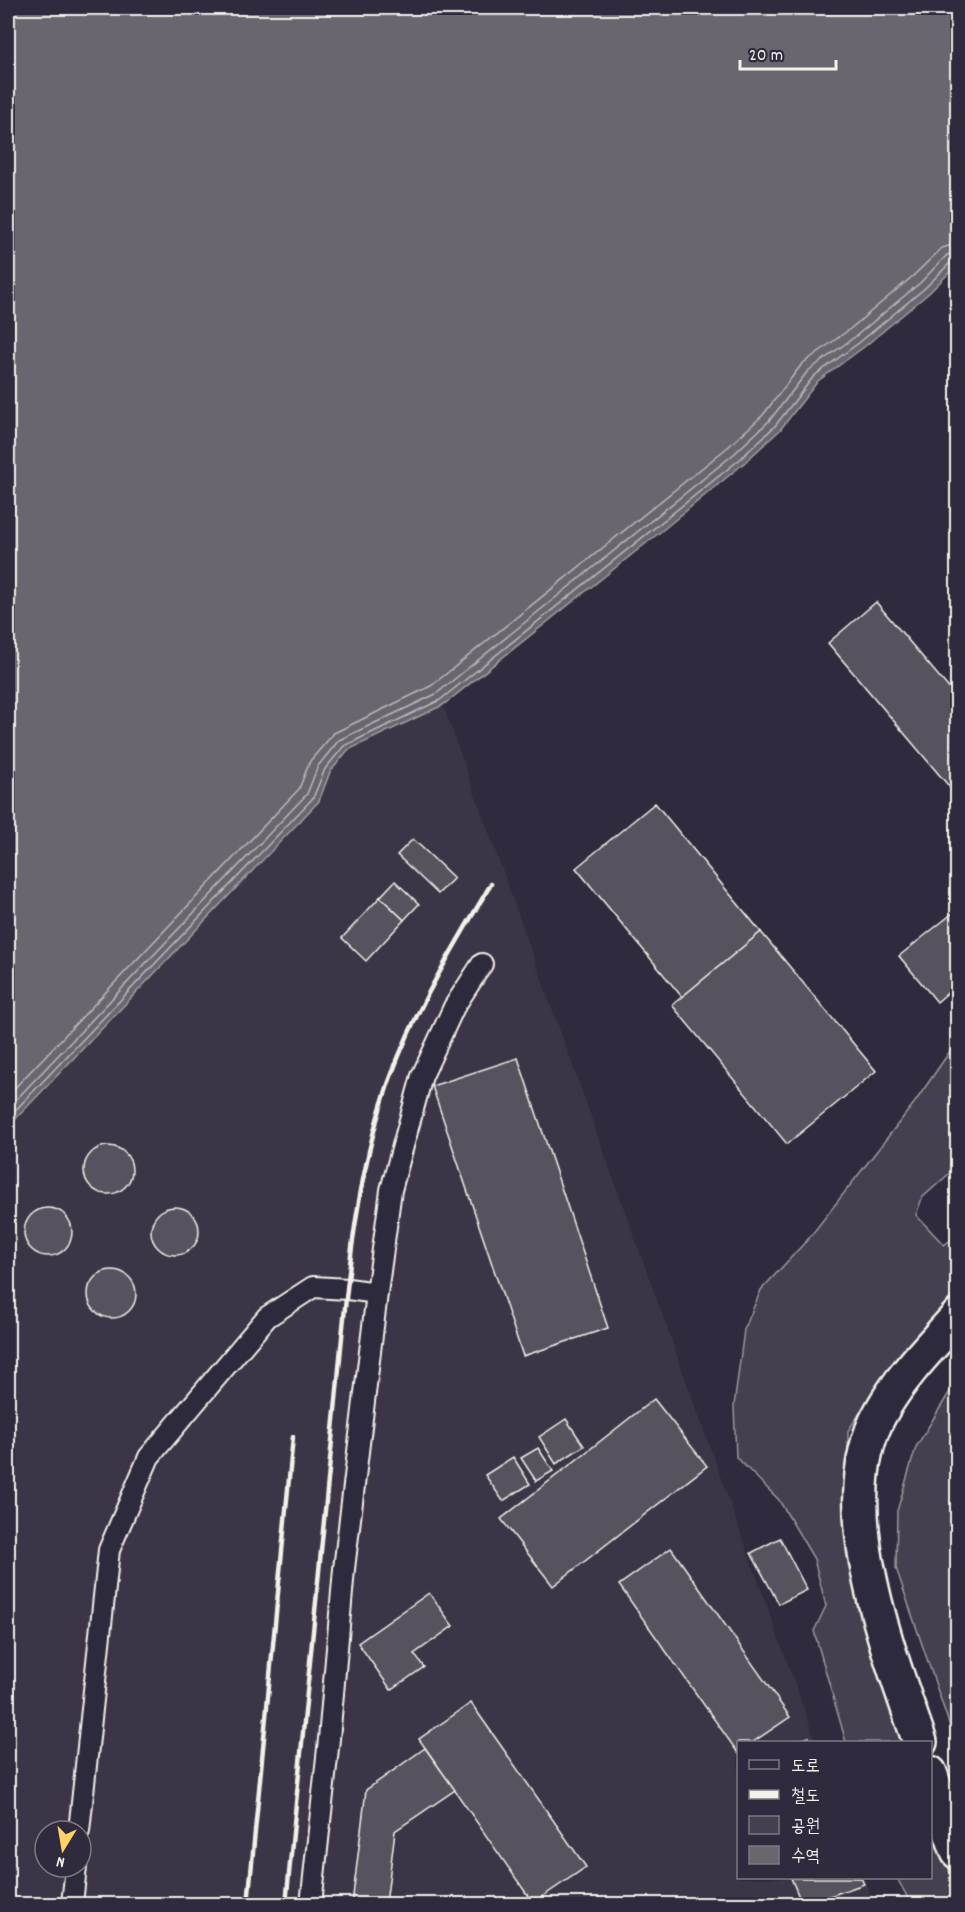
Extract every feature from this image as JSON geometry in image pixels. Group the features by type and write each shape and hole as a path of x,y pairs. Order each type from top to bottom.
{"street":[{"path":"919,1741 874,1599 863,1544 860,1501 866,1450 880,1413 907,1374 957,1316"},
{"path":"932,1779 957,1852"}],"lane":[{"path":"311,1905 344,1569 391,1190 422,1076 454,1007 482,964"},
{"path":"80,1819 110,1550 149,1457 267,1317 313,1287 377,1293"},
{"path":"72,1905 75,1879"}],"shaded area":[{"path":"443,705 816,1741 737,1741 737,1879 864,1879 874,1904 8,1904 8,1127 319,801 330,772 348,750"}],"green space":[{"path":"957,1041 957,1172 951,1172 922,1198 916,1215 944,1245 957,1235 957,1290 883,1378 848,1431 848,1494 907,1741 846,1741 814,1631 826,1606 814,1559 779,1500 736,1457 734,1406 744,1330 761,1290 809,1238 915,1102"},
{"path":"957,1380 957,1747 896,1568 897,1511 916,1447"},
{"path":"932,1816 957,1895 957,1904 908,1904 910,1902 898,1879 932,1879"}],"water":[{"path":"8,8 957,8 958,264 929,293 864,347 818,381 780,430 743,464 664,529 443,705 348,750 330,772 319,801 8,1127"}],"building":[{"path":"876,602 958,699 958,797 828,643"},
{"path":"655,803 761,932 682,997 576,868"},
{"path":"413,839 454,878 438,894 397,855"},
{"path":"395,881 419,904 404,920 380,897"},
{"path":"380,897 404,920 366,961 342,938"},
{"path":"958,909 958,984 937,1002 899,956"},
{"path":"761,932 876,1071 787,1144 672,1005"},
{"path":"518,1058 608,1328 523,1356 432,1086"},
{"path":"103,1146 113,1146 125,1153 132,1165 132,1175 125,1187 113,1194 103,1194 88,1183 84,1175 84,1165 95,1150"},
{"path":"170,1207 180,1207 192,1214 199,1226 199,1236 192,1248 180,1255 170,1255 155,1244 151,1236 151,1226 162,1211"},
{"path":"43,1208 53,1208 65,1215 72,1227 72,1237 65,1249 53,1256 43,1256 28,1245 24,1237 24,1227 35,1212"},
{"path":"107,1270 117,1270 129,1277 136,1289 136,1299 129,1311 117,1318 107,1318 92,1307 88,1299 88,1289 99,1274"},
{"path":"654,1399 707,1466 553,1586 501,1519"},
{"path":"566,1419 584,1446 556,1464 539,1437"},
{"path":"538,1448 553,1471 536,1481 521,1458"},
{"path":"513,1457 530,1484 503,1501 485,1475"},
{"path":"780,1538 807,1590 779,1604 751,1553"},
{"path":"671,1548 790,1717 754,1741 737,1741 737,1752 619,1585"},
{"path":"429,1593 453,1626 414,1654 424,1667 391,1690 358,1643"},
{"path":"471,1703 586,1867 533,1903 419,1739"},
{"path":"809,1737 811,1741 798,1741"},
{"path":"425,1748 455,1790 395,1831 386,1904 352,1904 366,1790"},
{"path":"791,1879 862,1879 864,1884 807,1904 802,1904"}],"railway":[{"path":"286,1904 345,1308 355,1226 370,1145 402,1048 429,992 491,884"},
{"path":"248,1904 293,1437"}]}
